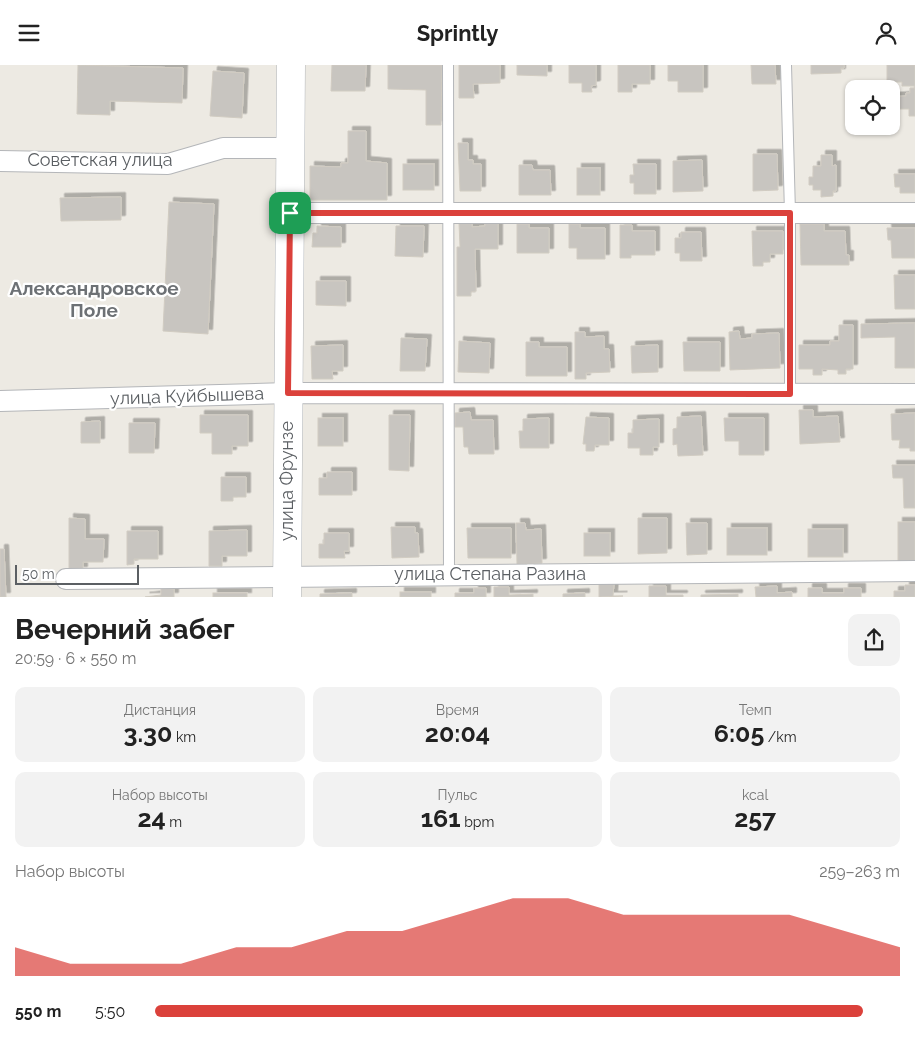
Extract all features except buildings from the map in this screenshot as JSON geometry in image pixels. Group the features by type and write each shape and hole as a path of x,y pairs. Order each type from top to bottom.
{"street":[{"name":"улица Фрунзе","path":"287,586 291,65"},
{"name":"Советская улица","path":"0,161 168,164 223,148 289,148"},
{"path":"290,213 915,213"},
{"name":"улица Куйбышева","path":"0,401 288,393 915,394"},
{"name":"улица Степана Разина","path":"66,579 287,586 449,574 915,571"}],"lane":[{"path":"448,65 449,574"},
{"path":"786,65 790,213 790,394"}],"district":[{"name":"Александровское Поле","path":"94,299"}],"route":[{"path":"290,213 790,213 790,394 288,393 290,213"}]}
